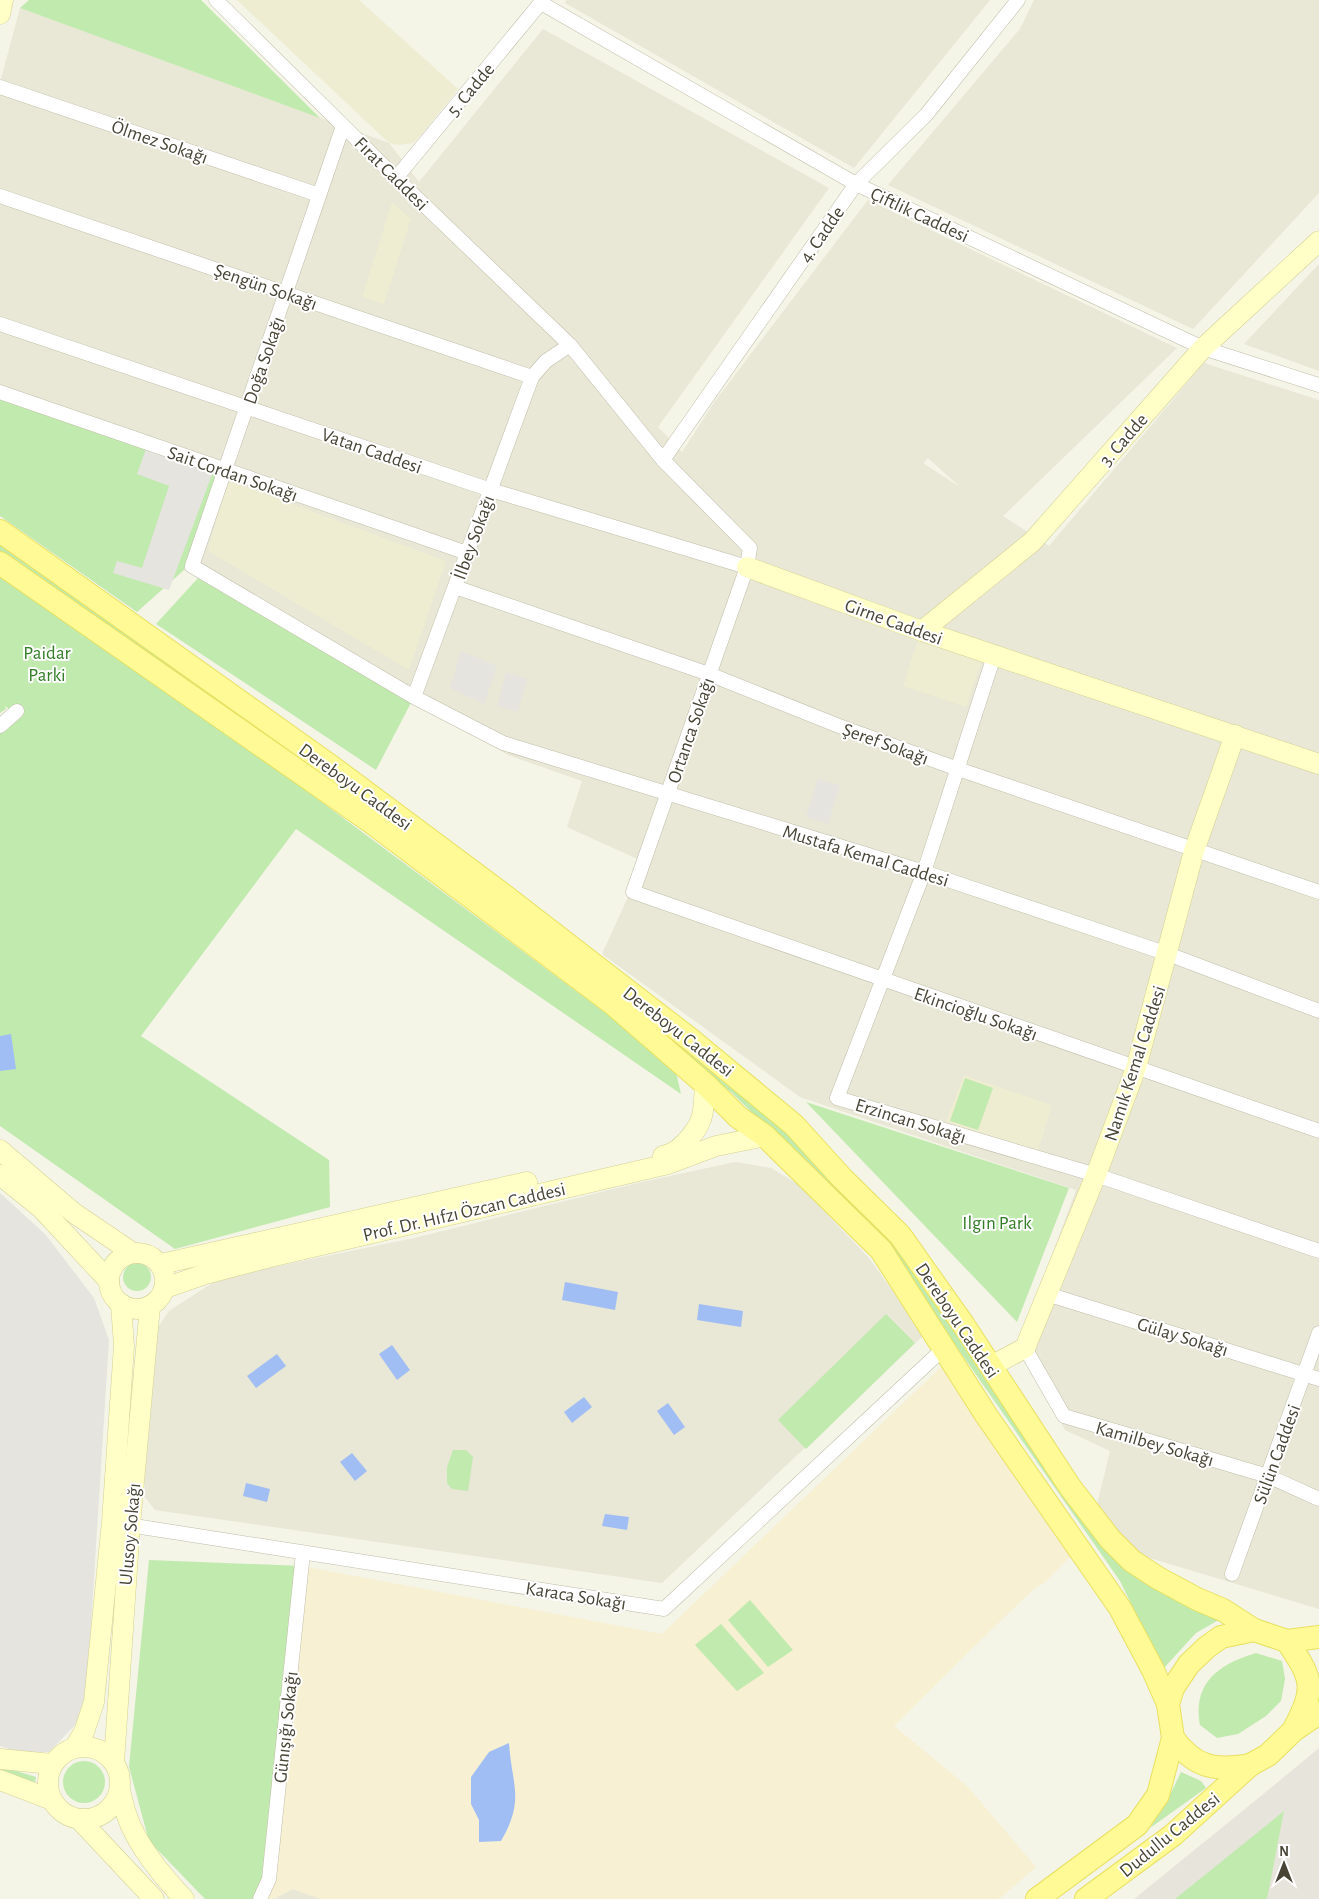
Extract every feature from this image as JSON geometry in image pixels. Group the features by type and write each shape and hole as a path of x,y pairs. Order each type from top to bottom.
{"main road":[{"name":"Dereboyu Caddesi","path":"0,531 340,773 504,896 748,1085 794,1125 842,1178 900,1236 963,1324 1070,1487 1110,1539 1132,1561 1158,1578 1197,1599 1223,1610 1254,1630"},
{"name":"Dereboyu Caddesi","path":"0,563 371,822 612,1004 705,1084 738,1116 765,1136 881,1250 942,1350 1120,1608 1153,1670 1168,1704"},
{"path":"1168,1704 1174,1688 1189,1664 1221,1637 1254,1630 1287,1641 1319,1637"},
{"name":"Dudullu Caddesi","path":"1287,1641 1308,1677 1310,1693 1294,1730"},
{"name":"Dudullu Caddesi","path":"1037,1899 1137,1825 1158,1795 1173,1738 1168,1704"},
{"name":"Dudullu Caddesi","path":"1086,1899 1173,1835 1250,1765 1268,1754 1294,1730 1319,1713"},
{"name":"Dudullu Caddesi","path":"1173,1738 1184,1753 1201,1765 1229,1769 1250,1765"}],"street":[{"path":"0,14 3,0"},
{"name":"Fırat Caddesi","path":"216,0 396,178 570,345"},
{"name":"4. Cadde","path":"663,460 856,184 926,115 1018,0"},
{"name":"Çiftlik Caddesi","path":"542,2 856,184 1203,348 1319,385"},
{"name":"5. Cadde","path":"396,178 542,2"},
{"name":"Ölmez Sokağı","path":"0,87 319,195"},
{"name":"Doğa Sokağı","path":"192,566 343,126"},
{"name":"Şengün Sokağı","path":"0,196 532,376"},
{"name":"3. Cadde","path":"922,632 1032,542 1203,348 1319,241"},
{"name":"Vatan Caddesi","path":"0,324 491,490 747,567"},
{"path":"532,376 546,361 570,345 663,460 750,548 747,567"},
{"name":"İlbey Sokağı","path":"414,697 532,376"},
{"name":"Sait Cordan Sokağı","path":"0,392 224,471 468,553"},
{"name":"Mustafa Kemal Caddesi","path":"192,566 414,697 503,743 924,872 1168,954 1319,1010"},
{"name":"Girne Caddesi","path":"747,567 922,632 1319,764"},
{"name":"Ortanca Sokağı","path":"633,892 747,567"},
{"name":"Şeref Sokağı","path":"455,587 709,674 839,726 958,769 1194,851 1319,892"},
{"name":"Erzincan Sokağı","path":"994,656 924,872 837,1098 1096,1175 1319,1251"},
{"path":"0,726 17,711"},
{"name":"Namık Kemal Caddesi","path":"1025,1348 1096,1175 1136,1068 1194,851 1235,735"},
{"name":"Ekincioğlu Sokağı","path":"633,892 883,981 1319,1130"},
{"name":"Prof. Dr. Hıfzı Özcan Caddesi","path":"161,1264 473,1194 676,1153 702,1122 705,1084"},
{"name":"Prof. Dr. Hıfzı Özcan Caddesi","path":"165,1288 205,1274 270,1256 668,1164 716,1146 765,1136"},
{"path":"0,1150 74,1213 133,1253"},
{"path":"0,1175 40,1208 109,1281 113,1296 121,1304 137,1309 150,1306 161,1296 165,1288 164,1272 161,1264 146,1254 133,1253 120,1258 114,1265 109,1281"},
{"name":"Gülay Sokağı","path":"1047,1294 1319,1379"},
{"name":"Ulusoy Sokağı","path":"121,1304 124,1346 114,1762 120,1779 120,1790 127,1817 134,1831 167,1881 184,1899"},
{"name":"Ulusoy Sokağı","path":"52,1764 64,1752 75,1747 84,1732 94,1702 121,1523 150,1306"},
{"name":"Sülün Caddesi","path":"1232,1574 1319,1333"},
{"path":"990,1366 1025,1348"},
{"name":"Kamilbey Sokağı","path":"1025,1348 1064,1416 1268,1476 1319,1499"},
{"name":"Karaca Sokağı","path":"121,1523 664,1608 942,1350"},
{"name":"Günışığı Sokağı","path":"260,1899 269,1879 303,1553"},
{"path":"75,1747 88,1746 100,1749 114,1762"},
{"path":"0,1759 52,1764 47,1783 52,1800 63,1813 79,1819 154,1899"},
{"path":"0,1780 52,1800"},
{"path":"79,1819 98,1817 108,1810 116,1801 120,1790"}],"shaded area":[{"path":"237,0 359,0 458,89 413,143 399,145 389,143"},
{"path":"567,0 990,0 854,168 565,3"},
{"path":"1034,0 1319,0 1319,193 1193,329 888,185 1020,29"},
{"path":"20,8 389,143 419,182 543,29 829,188 658,427 682,452 715,401 868,200 1177,348 1003,516 1049,546 1204,363 1319,400 1319,1609 1130,1552 1096,1509 1110,1451 1065,1430 1019,1344 1076,1190 800,1097 602,954 644,862 567,827 582,781 508,755 414,697 184,570 224,471 0,391 0,83","holes":["928,458 958,486 923,463"]},
{"path":"392,202 411,219 384,304 362,297"},
{"path":"1319,264 1319,371 1244,344"},
{"path":"146,449 213,472 169,590 113,573 117,561 142,568 169,486 137,474"},
{"path":"227,480 446,561 409,670 208,551"},
{"path":"918,639 982,659 966,707 903,686"},
{"path":"461,651 497,666 484,704 450,688"},
{"path":"506,672 527,679 518,712 497,706"},
{"path":"818,779 840,785 828,824 806,817"},
{"path":"964,1075 1052,1105 1037,1154 945,1124"},
{"path":"735,1162 771,1168 799,1185 869,1258 924,1335 662,1583 155,1510 144,1496 152,1336 169,1311 220,1278 414,1238 638,1183"},
{"path":"0,1193 45,1234 94,1298 109,1340 87,1689 78,1722 49,1752 18,1752 0,1746"},
{"path":"944,1364 1075,1552 1044,1583 1036,1587 992,1629 894,1726 967,1786 1036,1867 999,1899 321,1899 293,1889 273,1899 263,1899 302,1566 662,1634"},
{"path":"1319,1748 1319,1899 1134,1899 1256,1800"},
{"path":"293,1889 321,1899 273,1899"}],"green space":[{"path":"29,0 201,0 320,118 20,8"},
{"path":"0,395 224,471 184,570 137,612 0,516"},
{"path":"0,545 309,762 764,1109 886,1234 1073,1502 1222,1618 1196,1633 1163,1669 1120,1581 882,1240 732,1093 685,1055 0,554"},
{"name":"Paidar Parki","path":"0,570 319,800 674,1064 681,1094 296,829 141,1036 329,1160 330,1207 175,1249 0,1126 0,731 17,715 5,706 6,709 0,713"},
{"path":"198,578 414,697 376,770 156,624"},
{"path":"965,1078 993,1088 978,1130 950,1121"},
{"name":"Ilgın Park","path":"806,1102 1069,1188 1017,1322"},
{"path":"137,1263 147,1267 151,1277 147,1287 137,1291 127,1287 123,1277 127,1267"},
{"path":"886,1314 915,1343 806,1449 778,1420"},
{"path":"453,1450 466,1450 473,1457 468,1491 452,1489 447,1483 447,1467"},
{"path":"149,1560 302,1566 263,1899 205,1899 149,1841 129,1767"},
{"path":"750,1600 793,1650 768,1667 728,1620"},
{"path":"721,1624 764,1673 737,1691 695,1645"},
{"path":"1256,1653 1282,1661 1285,1679 1281,1701 1266,1716 1238,1734 1217,1738 1200,1725 1200,1698 1204,1687 1211,1677 1220,1670 1231,1663"},
{"path":"88,1761 96,1764 102,1770 105,1782 102,1794 96,1800 80,1803 72,1800 66,1794 63,1778 66,1770 72,1764"},
{"path":"0,1766 36,1777 35,1782 0,1771"},
{"path":"1181,1772 1201,1781 1206,1788 1150,1828 1166,1803"},
{"path":"1284,1811 1267,1899 1175,1899"}],"water":[{"path":"11,1034 16,1069 0,1071 0,1036"},
{"path":"565,1282 618,1292 615,1310 562,1300"},
{"path":"699,1304 743,1311 741,1327 697,1320"},
{"path":"392,1345 410,1370 397,1380 379,1354"},
{"path":"277,1354 286,1366 256,1388 247,1376"},
{"path":"584,1397 592,1407 572,1423 564,1412"},
{"path":"668,1403 685,1427 674,1435 657,1411"},
{"path":"352,1453 367,1471 355,1481 340,1462"},
{"path":"246,1483 270,1489 267,1502 243,1496"},
{"path":"605,1514 629,1517 627,1530 602,1526"},
{"path":"509,1743 515,1793 513,1814 501,1841 479,1842 479,1820 471,1804 471,1777 489,1752"}]}
